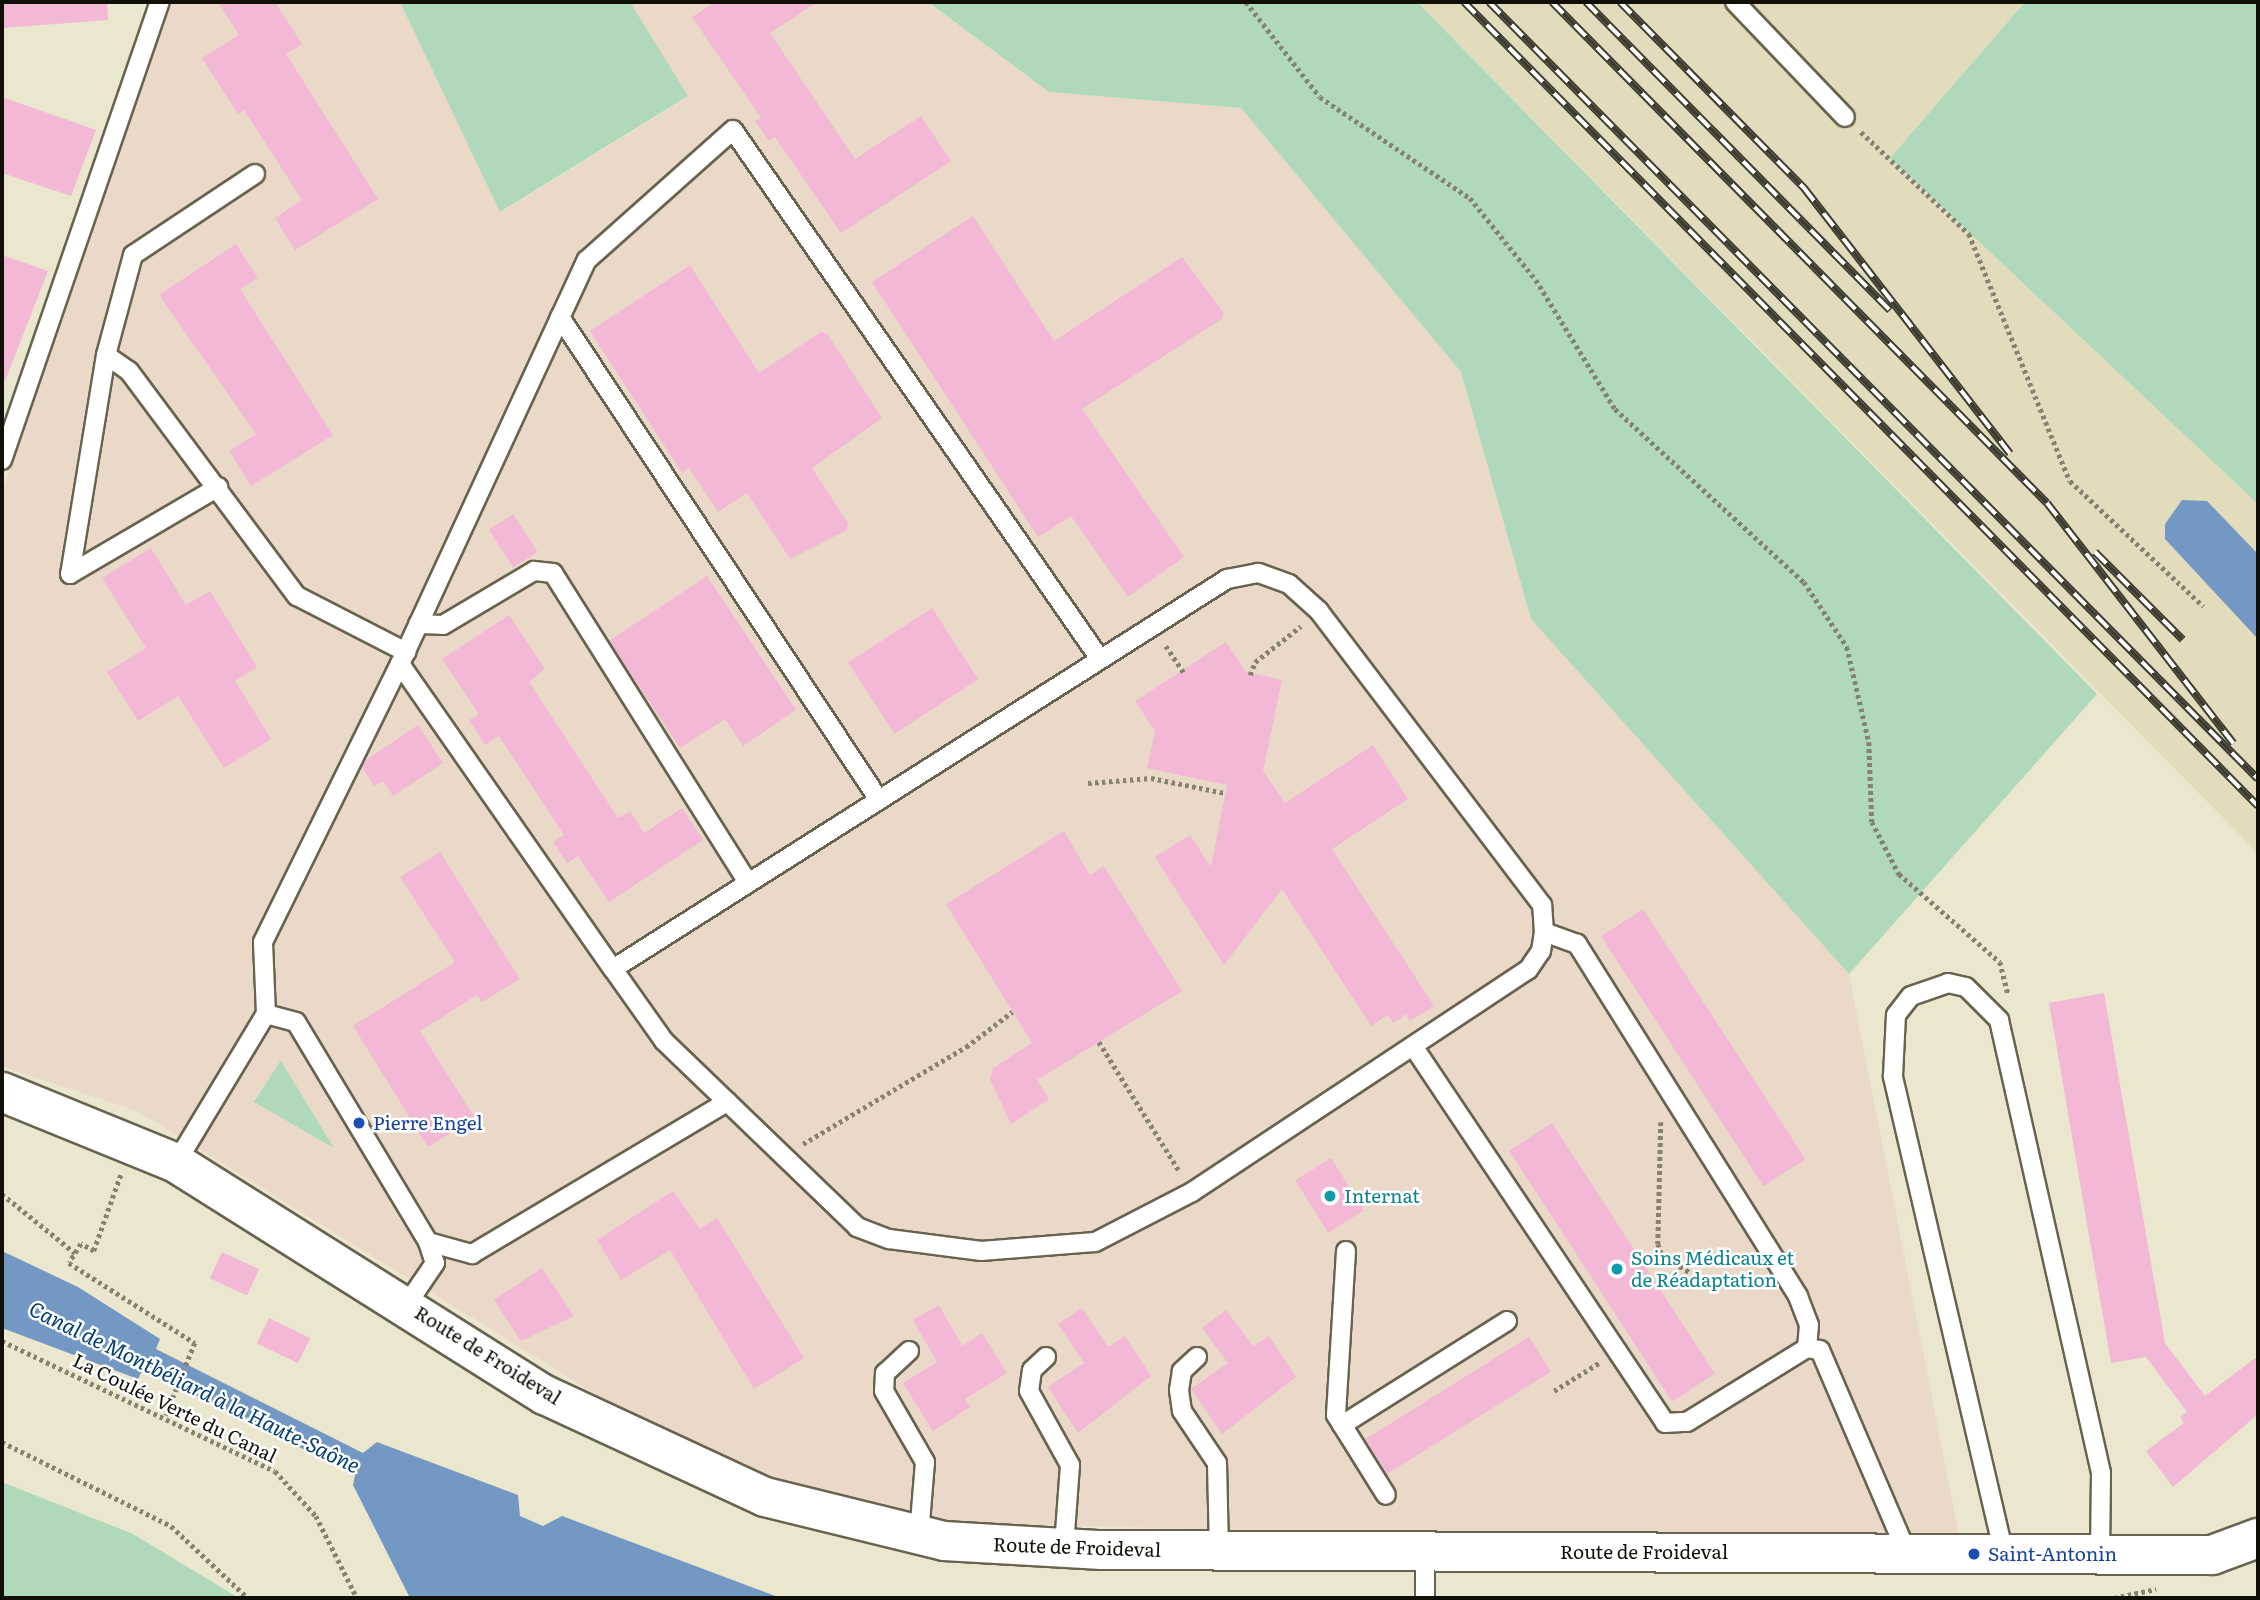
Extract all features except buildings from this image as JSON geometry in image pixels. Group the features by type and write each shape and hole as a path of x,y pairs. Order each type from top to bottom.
{"street":[{"name":"Route de Froideval","path":"2,1092 133,1142 176,1163 407,1304 545,1395 765,1497 919,1535 1063,1547 1219,1550 2212,1555 2258,1538"}],"lane":[{"path":"2,460 160,2"},
{"path":"1735,2 1845,117"},
{"path":"176,1163 266,1014 262,942 403,658 587,260 733,130 1100,659"},
{"path":"218,487 70,574 107,355 133,255 255,174"},
{"path":"559,317 878,800"},
{"path":"107,355 129,371 297,596 403,658 613,969 664,1041 857,1227 889,1239 981,1251 1095,1241 1192,1192 1528,970 1541,951 1544,932 1542,905 1319,611 1289,584 1258,573 1227,579 613,969"},
{"path":"418,624 443,625 534,571 553,573 748,883"},
{"path":"1544,932 1577,944 1798,1296 1809,1325 1807,1348"},
{"path":"2004,1554 1893,1076 1896,1015 1911,996 1948,983 1966,987 1998,1020 2101,1473 2100,1554"},
{"path":"266,1014 296,1022 428,1242 435,1263 407,1304"},
{"path":"1413,1046 1615,1355 1665,1423 1687,1422 1807,1348 1820,1350 1907,1553"},
{"path":"428,1242 472,1254 727,1101"},
{"path":"1346,1251 1335,1388 1336,1415 1386,1495"},
{"path":"1342,1425 1507,1321"},
{"path":"909,1350 885,1373 884,1391 925,1462 919,1535"},
{"path":"1046,1357 1032,1370 1029,1391 1070,1465 1063,1547"},
{"path":"1197,1357 1182,1371 1178,1390 1182,1411 1217,1464 1219,1550"},
{"path":"1424,1552 1425,1598"}],"path":[{"path":"1246,2 1320,97 1470,198 1536,280 1615,409 1804,582 1847,647 1869,742 1872,822 1899,874 2000,962 2010,1002"},
{"path":"1845,117 1969,234 2070,481 2203,606"},
{"path":"1250,675 1255,662 1319,611"},
{"path":"1153,626 1185,674"},
{"path":"1088,783 1151,778 1225,793"},
{"path":"783,1156 966,1047 1012,1012"},
{"path":"1099,1042 1192,1192"},
{"path":"1670,1092 1661,1103 1658,1244 1662,1255 1689,1272"},
{"path":"133,1142 94,1251 81,1244 69,1263 195,1343 166,1415"},
{"path":"2,1194 75,1253"},
{"name":"La Coulée Verte du Canal","path":"2,1341 166,1415 275,1471 316,1516 357,1598"},
{"path":"1555,1391 1615,1355"},
{"path":"2,1442 171,1526 248,1598"}],"shaded area":[{"path":"161,2 400,2 501,212 688,97 630,2 928,2 1049,92 1241,108 1461,372 1531,619 1849,974 1959,1535 1430,1535 965,1523 804,1491 634,1418 139,1112 2,1066 2,493"},
{"path":"1417,2 2025,2 1890,158 2258,504 2258,853"}],"green space":[{"path":"400,2 630,2 688,96 500,212"},
{"path":"928,2 1417,2 2097,694 1849,974 1531,619 1461,372 1241,108 1049,92"},
{"path":"2025,2 2258,2 2258,504 1890,158"},
{"path":"281,1061 334,1148 254,1102"},
{"path":"2,1482 133,1534 239,1598 2,1598"}],"water":[{"path":"2182,500 2207,501 2258,554 2258,639 2165,539 2165,524"},
{"name":"Canal de Montbéliard à la Haute-Saône","path":"2,1251 78,1287 160,1339 156,1349 363,1453 377,1442 518,1495 520,1516 543,1526 562,1516 781,1598 410,1598 353,1485 355,1475 143,1369 138,1379 2,1328"}],"railway":[{"path":"1464,2 2258,806"},
{"path":"1489,2 2258,779"},
{"path":"1552,2 2047,503 2233,743"},
{"path":"1586,2 1890,310"},
{"path":"1620,2 1804,188 2010,454"},
{"path":"2095,552 2183,640"}],"place":[{"name":"Pierre Engel","path":"359,1123"},
{"name":"Internat","path":"1330,1196"},
{"name":"Soins Médicaux et de Réadaptation","path":"1617,1269"},
{"name":"Saint-Antonin","path":"1974,1554"}]}
